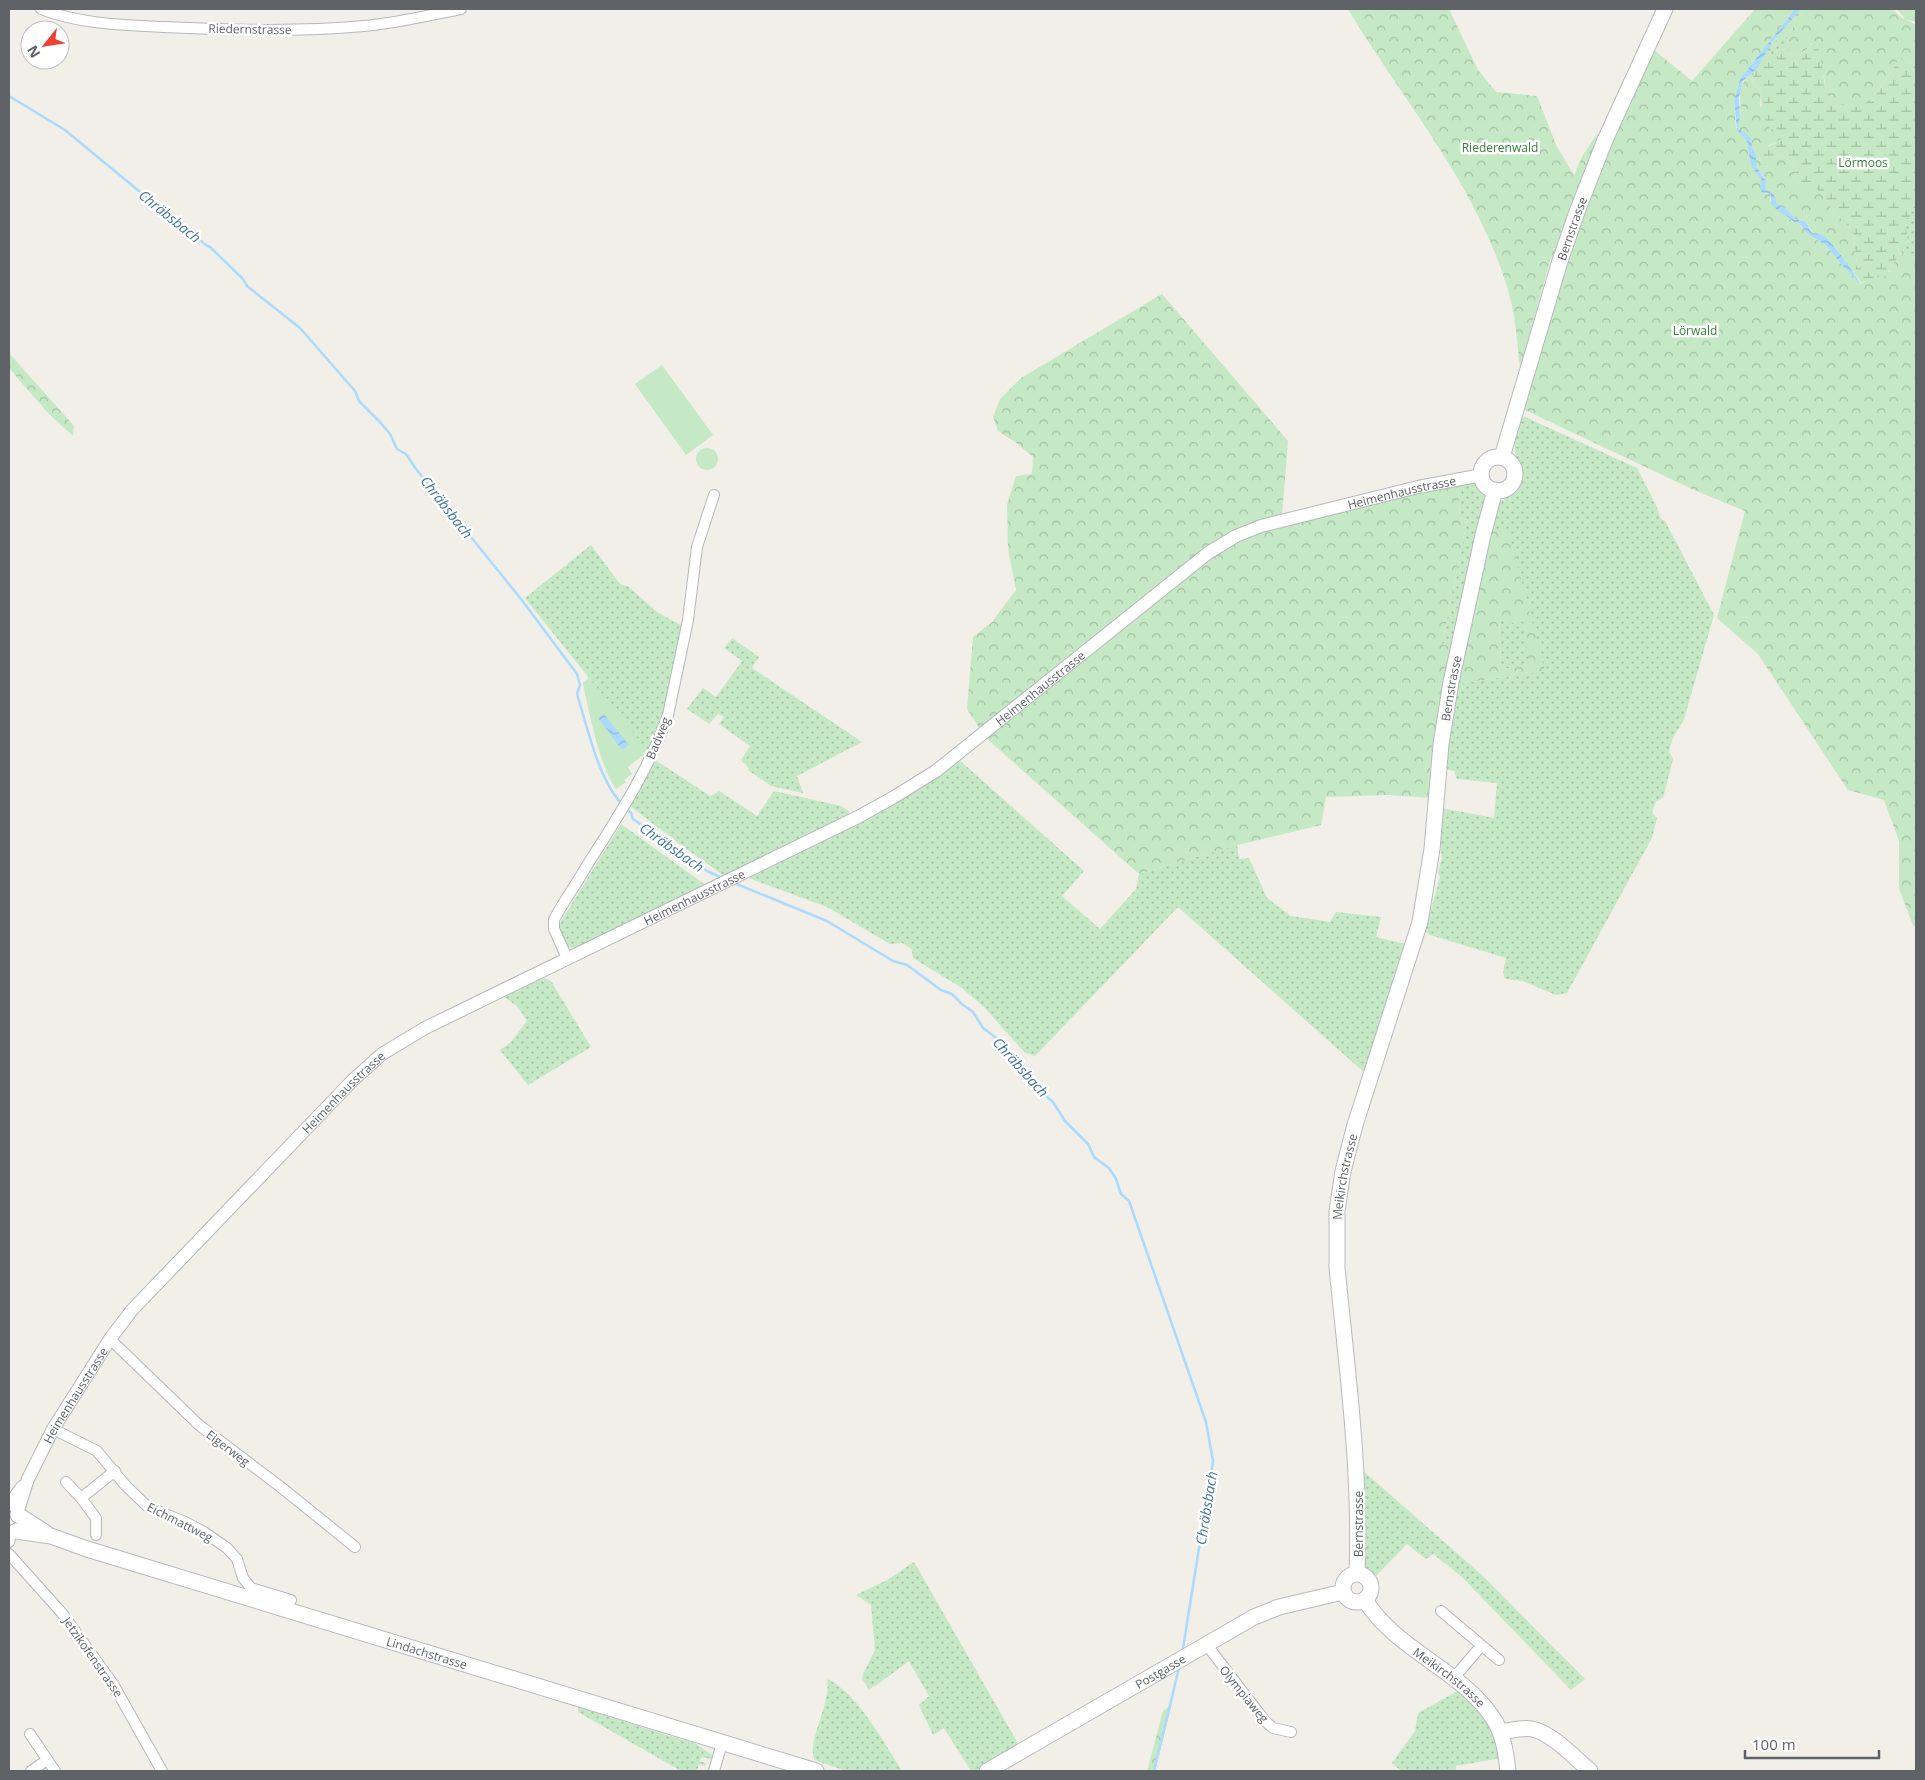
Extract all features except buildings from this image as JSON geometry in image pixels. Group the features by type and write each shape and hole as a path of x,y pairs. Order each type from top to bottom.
{"main road":[{"name":"Bernstrasse","path":"1502,457 1560,261 1577,212 1605,140 1665,9"},
{"path":"1494,457 1502,457 1507,459 1514,467 1515,477 1510,486 1505,489 1495,490 1487,486 1482,475 1483,467 1487,461 1494,457"},
{"name":"Bernstrasse","path":"1425,890 1432,849 1441,744 1451,682 1483,535 1495,490"},
{"name":"Meikirchstrasse","path":"1357,1475 1337,1268 1336,1211 1354,1125 1410,956 1420,922 1425,890"},
{"name":"Bernstrasse","path":"1357,1475 1359,1514 1357,1573"},
{"path":"11,1535 20,1522 13,1510"},
{"name":"Lindachstrasse","path":"13,1510 51,1536 106,1555 808,1770"},
{"name":"Lindachstrasse","path":"11,1535 51,1536"},
{"path":"1357,1573 1365,1576 1370,1582 1370,1592 1365,1600 1352,1602 1343,1592 1344,1580 1349,1575 1357,1573"},
{"name":"Postgasse","path":"987,1771 1254,1617 1279,1607 1343,1592"},
{"name":"Meikirchstrasse","path":"1365,1600 1385,1626 1453,1679 1483,1706 1500,1732 1508,1771"},
{"path":"1500,1732 1526,1729 1538,1731 1553,1740 1590,1771"}],"street":[{"name":"Riedernstrasse","path":"41,9 74,20 103,24 264,30 364,26 461,9"},
{"name":"Heimenhausstrasse","path":"13,1510 54,1429 110,1338 132,1310 353,1080 382,1054 425,1028 864,813 936,771 1208,553 1236,536 1261,526 1305,514 1418,487 1482,475"},
{"name":"Badweg","path":"568,958 554,929 554,920 624,807 651,756 668,715 688,620 697,547 714,495"},
{"name":"Eigerweg","path":"110,1338 199,1425 282,1488 355,1548"},
{"name":"Eichmattweg","path":"54,1429 97,1451 126,1486 148,1507 185,1522 227,1548 237,1559 243,1578 252,1588 291,1600"},
{"path":"81,1498 115,1471"},
{"path":"66,1482 96,1518 96,1535"},
{"name":"Jetzikofenstrasse","path":"9,1554 62,1613 96,1660 162,1771"},
{"path":"1441,1611 1498,1660"},
{"name":"Olympiaweg","path":"1206,1644 1265,1721 1273,1728 1291,1732"},
{"path":"1453,1679 1480,1646"},
{"path":"30,1734 55,1771"},
{"path":"714,1771 722,1743"},
{"path":"31,1771 47,1760"}],"green space":[{"name":"Riederenwald","path":"1348,9 1449,9 1478,70 1496,92 1537,96 1557,147 1574,175 1583,155 1597,134 1601,138 1574,210 1550,261 1520,369 1511,300 1494,252 1478,215 1437,145"},
{"name":"Lörwald","path":"1755,9 1795,9 1740,79 1734,101 1736,128 1747,141 1753,168 1762,181 1765,194 1771,194 1770,200 1793,222 1799,223 1808,234 1827,246 1860,284 1875,275 1890,272 1890,267 1901,254 1916,257 1916,928 1913,925 1899,889 1899,841 1884,800 1848,790 1758,654 1717,618 1745,511 1692,489 1521,408 1566,259 1619,119 1636,91 1654,50 1692,81"},
{"name":"Lörmoos","path":"1801,9 1805,9 1794,24 1795,30 1786,30 1772,48 1768,62 1776,60 1788,45 1790,53 1798,54 1802,53 1815,41 1820,53 1826,92 1835,106 1849,104 1860,108 1876,94 1901,57 1906,62 1916,63 1916,208 1911,212 1912,216 1905,220 1908,244 1891,267 1887,277 1875,275 1870,282 1864,281 1861,283 1854,273 1857,264 1853,232 1834,213 1827,200 1815,188 1803,188 1793,177 1797,171 1794,163 1780,155 1769,166 1765,166 1759,158 1764,150 1784,135 1780,130 1770,129 1762,113 1761,91 1752,82 1765,53"},
{"path":"1805,9 1893,9 1902,18 1916,25 1916,63 1906,62 1900,58 1876,94 1860,109 1849,104 1835,106 1826,92 1820,53 1816,44 1812,43 1800,54 1790,53 1788,49 1786,30 1793,31 1794,24"},
{"path":"1897,9 1916,9 1916,22 1905,19"},
{"path":"1786,30 1788,45 1776,60 1768,62 1772,48"},
{"path":"1754,72 1752,82 1761,91 1760,106 1783,131 1784,135 1779,141 1769,145 1760,160 1767,167 1780,155 1794,163 1797,171 1793,177 1803,188 1815,188 1827,200 1834,213 1853,232 1857,264 1854,273 1836,248 1826,238 1813,233 1806,222 1796,219 1785,208 1777,205 1772,194 1765,189 1765,178 1756,166 1756,155 1752,147 1751,138 1738,127 1741,109 1741,87"},
{"path":"1916,208 1916,257 1901,254 1908,244 1905,220 1911,217 1911,212"},
{"path":"1162,294 1288,441 1282,517 1458,483 1460,517 1467,520 1442,644 1454,648 1431,763 1431,798 1388,795 1326,797 1321,825 1237,845 1139,874 985,737 967,709 973,637 992,622 1016,590 1008,549 1007,505 1016,476 1032,474 1033,457 998,431 993,417 1000,399 1021,378"},
{"path":"9,353 74,426 73,436 48,413 9,368"},
{"path":"662,365 713,435 686,455 635,384"},
{"path":"1525,417 1637,468 1661,519 1665,521 1714,615 1684,719 1672,740 1669,752 1673,759 1663,798 1656,801 1652,813 1657,818 1652,838 1567,993 1556,995 1523,981 1505,979 1503,972 1506,958 1430,935 1425,931 1440,877 1438,872 1442,858 1439,836 1441,808 1494,818 1497,783 1457,779 1454,771 1445,769 1456,684 1545,671 1490,527 1499,501 1502,501 1514,491 1520,483 1522,475 1515,453 1515,444 1520,418"},
{"path":"707,448 715,451 718,459 715,467 707,470 699,467 696,459 699,451"},
{"path":"1471,482 1482,489 1485,502 1454,648 1442,644 1467,520 1460,517 1458,483"},
{"path":"1490,527 1509,532 1545,671 1456,684","holes":["1499,619 1506,623 1514,623 1517,619 1523,619 1530,666 1501,669"]},
{"path":"591,545 620,584 629,587 657,612 684,627 666,714 648,751 627,767 622,764 608,774 591,720 583,683 589,678 525,598"},
{"path":"1499,619 1506,623 1514,623 1517,619 1523,619 1531,666 1501,669"},
{"path":"732,638 759,657 752,668 862,742 797,776 803,793 771,786 748,770 749,768 741,760 750,746 719,724 724,717 718,714 709,724 687,709 703,688 716,697 742,661 724,648"},
{"path":"589,678 648,751 628,767 632,774 624,780 626,782 616,789 599,752 583,683"},
{"path":"651,757 710,796 719,791 757,816 774,791 841,806 849,811 848,817 727,878 626,803"},
{"path":"958,759 1084,871 1062,896 1100,929 1136,889 1139,874 1237,845 1239,859 1249,858 1267,898 1291,916 1330,922 1336,912 1381,917 1376,937 1409,945 1365,1073 1178,907 1035,1056 1024,1052 985,1008 962,988 913,958 912,949 902,943 890,944 827,907 743,876"},
{"path":"621,824 707,886 578,948 568,947 558,926"},
{"path":"544,978 551,981 591,1047 528,1085 500,1050 510,1043 527,1021 518,1007 503,996"},
{"path":"1360,1468 1484,1577 1585,1679 1571,1690 1461,1576 1433,1554 1426,1559 1407,1544 1373,1579 1364,1561"},
{"path":"914,1562 1020,1747 976,1771 971,1771 944,1728 933,1735 919,1705 929,1696 909,1661 869,1689 862,1679 875,1650 871,1605 856,1595 887,1580"},
{"path":"827,1679 838,1685 859,1706 902,1771 846,1771 815,1760 813,1744 826,1700"},
{"path":"1465,1687 1476,1699 1507,1757 1456,1766 1456,1771 1401,1771 1392,1763 1415,1731 1418,1713"},
{"path":"1172,1704 1155,1771 1147,1771 1163,1711"},
{"path":"578,1707 696,1744 714,1756 711,1759 702,1757 699,1761 706,1763 705,1766 699,1764 697,1771 681,1771 578,1712"}],"water":[{"path":"1795,9 1801,9 1773,41 1756,70 1743,81 1739,97 1740,116 1738,128 1751,138 1752,147 1756,155 1756,166 1766,181 1765,189 1773,193 1777,204 1785,208 1796,219 1806,222 1812,233 1817,233 1828,239 1860,284 1827,246 1808,234 1799,223 1794,222 1776,209 1771,203 1771,194 1761,192 1762,181 1751,166 1747,141 1737,130 1734,101 1740,79"},
{"path":"604,714 629,745 622,750 598,718"}],"waterway":[{"name":"Chräbsbach","path":"9,96 65,130 179,224 210,247 243,279 247,286 300,328 355,391 359,401 390,434 397,449 406,454 521,599 577,674 580,685 577,694 595,753 607,782 623,805"},
{"name":"Chräbsbach","path":"627,809 633,819 707,871 722,878"},
{"name":"Chräbsbach","path":"734,883 827,921 893,961 907,965 941,990 952,994 973,1012 983,1028 999,1040 1008,1056 1023,1065 1027,1070 1031,1083 1053,1102 1065,1121 1088,1144 1094,1157 1109,1168 1116,1179 1121,1194 1129,1201 1206,1422 1213,1461 1183,1648"},
{"name":"Chräbsbach","path":"1154,1771 1179,1668"}]}
